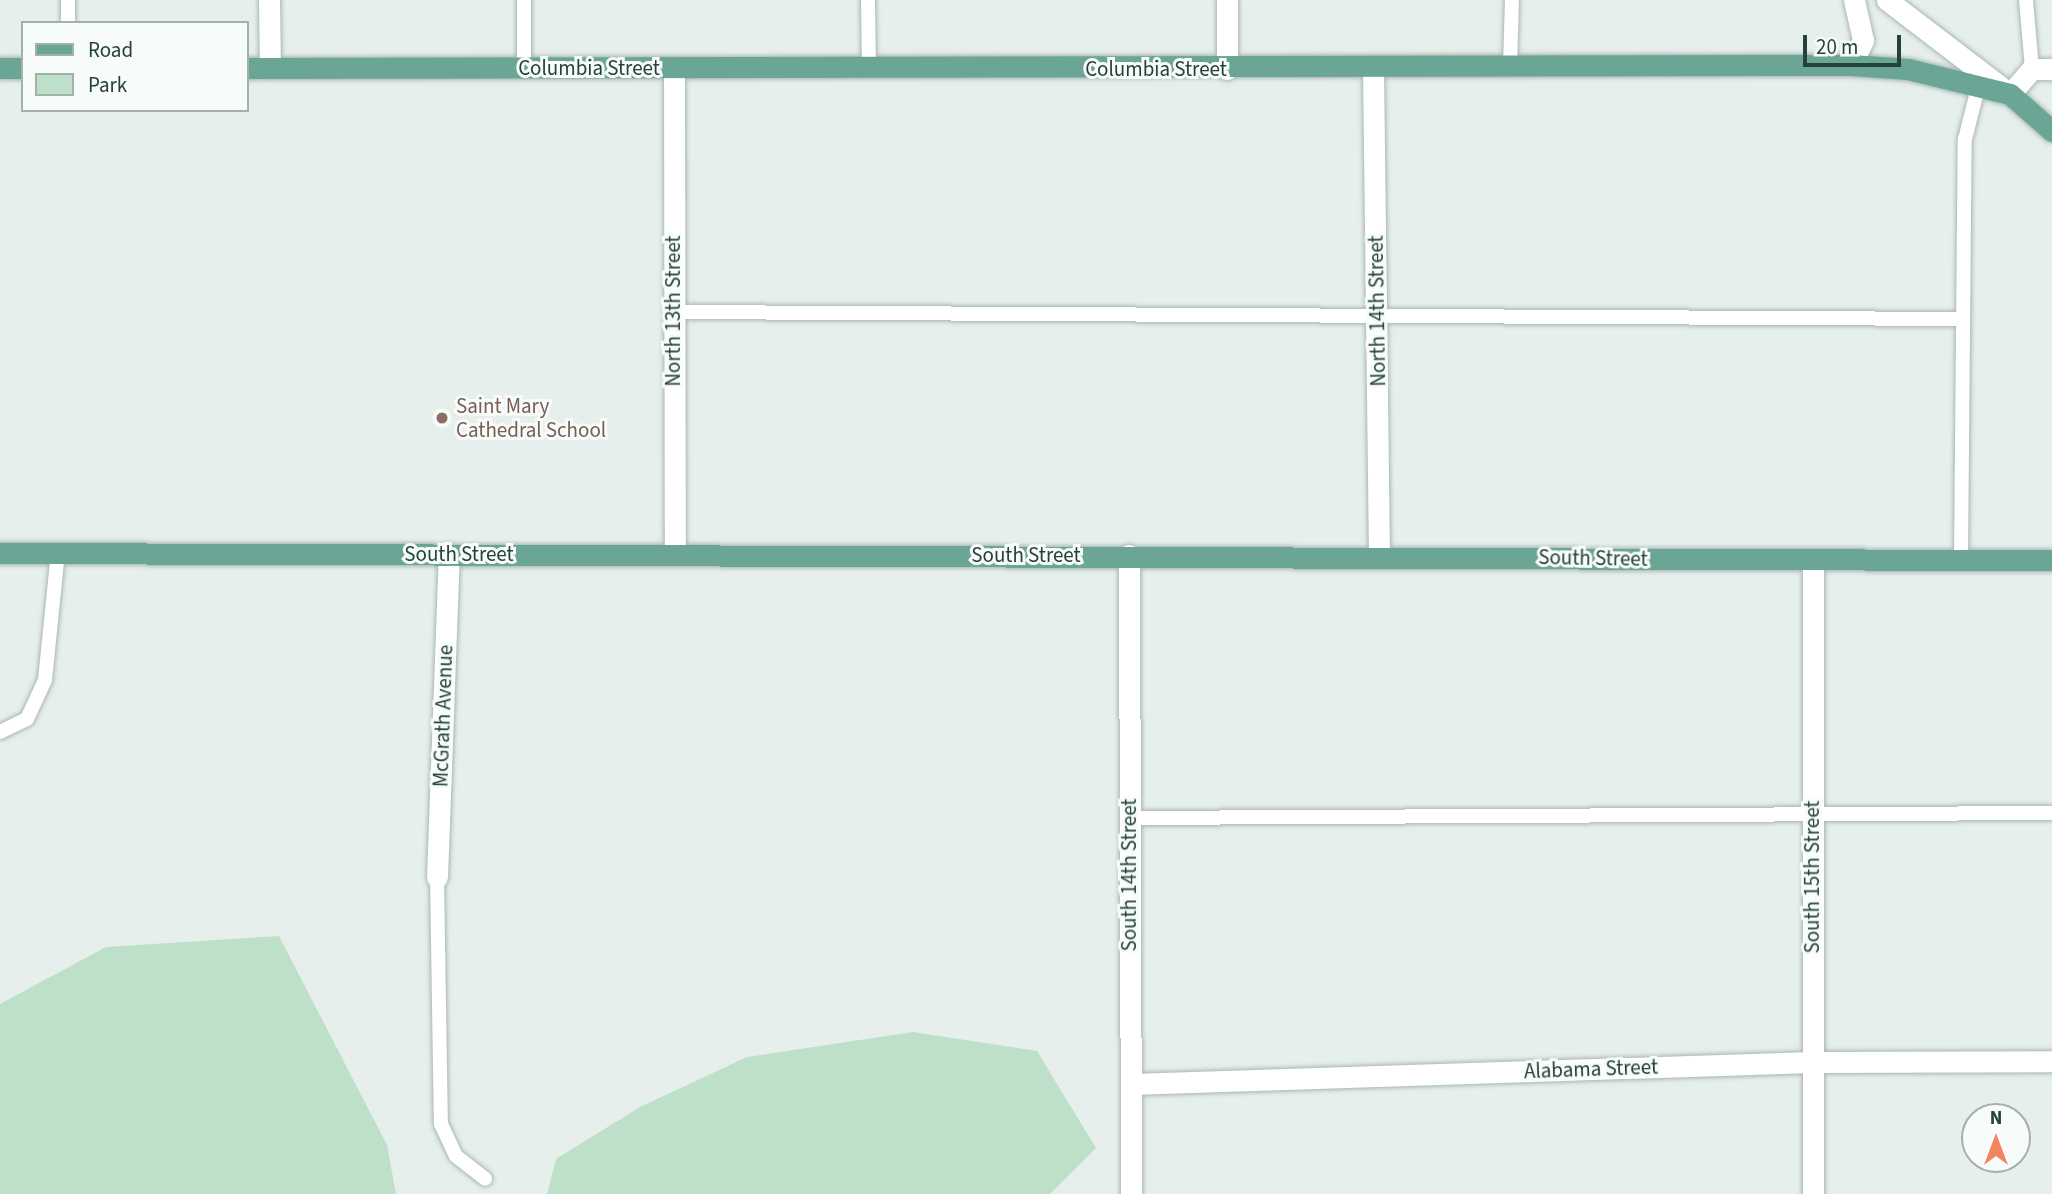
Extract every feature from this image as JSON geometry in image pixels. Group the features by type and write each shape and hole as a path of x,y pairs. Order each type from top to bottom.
{"main road":[{"name":"Columbia Street","path":"248,68 1227,69 1851,65 1908,69 2010,94"},
{"path":"0,68 21,68"},
{"path":"2010,94 2052,131"},
{"name":"South Street","path":"0,553 1379,555 2052,560"}],"street":[{"path":"270,0 270,68"},
{"path":"1227,0 1227,69"},
{"path":"1851,65 1863,40 1854,0"},
{"path":"1887,0 2010,94 2042,69"},
{"name":"North 14th Street","path":"1373,67 1379,555"},
{"name":"North 13th Street","path":"674,68 675,555"},
{"name":"McGrath Avenue","path":"437,877 449,554"},
{"name":"South 14th Street","path":"1129,555 1131,1194"},
{"name":"South 15th Street","path":"1813,560 1813,1194"},
{"name":"Alabama Street","path":"1131,1084 1812,1062 2052,1061"}],"lane":[{"path":"68,0 68,21"},
{"path":"524,0 524,67"},
{"path":"868,0 869,68"},
{"path":"1510,66 1512,0"},
{"path":"2026,0 2042,69"},
{"path":"1961,561 1961,319 1965,139 1978,88"},
{"path":"673,312 1377,313 1961,319"},
{"path":"0,732 27,719 45,680 58,553"},
{"path":"1129,818 1813,809 2052,813"},
{"path":"437,877 441,1124 456,1156 485,1179"}],"green space":[{"path":"279,936 387,1145 396,1194 0,1194 0,1004 106,947"},
{"path":"913,1032 1037,1051 1096,1148 1050,1194 547,1194 556,1159 640,1107 747,1057"}],"place":[{"name":"Saint Mary Cathedral School","path":"442,418"}]}
